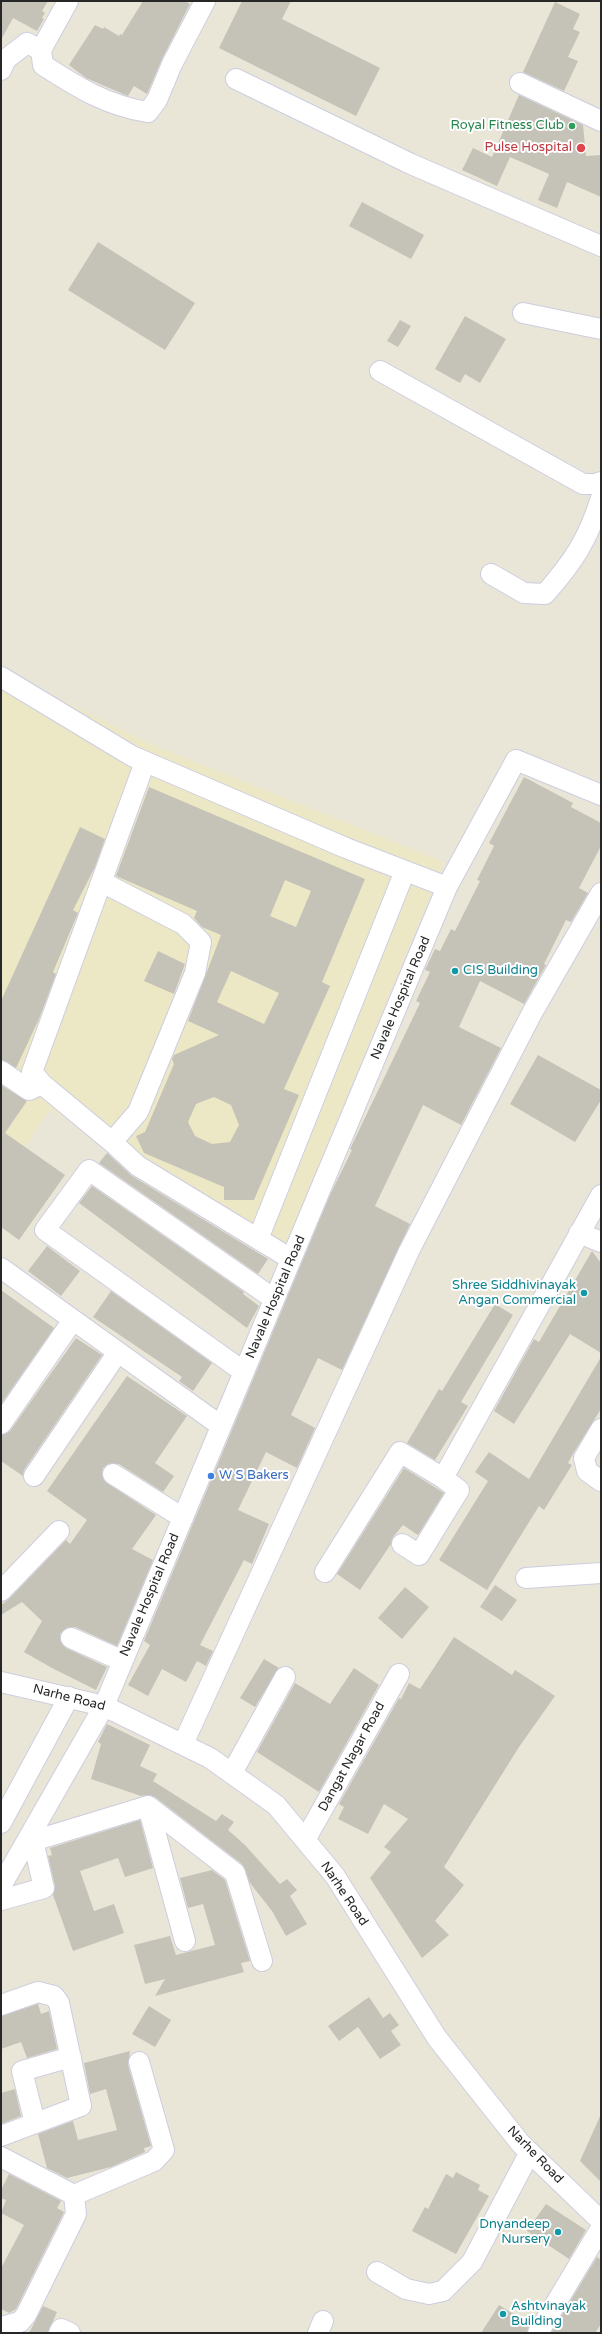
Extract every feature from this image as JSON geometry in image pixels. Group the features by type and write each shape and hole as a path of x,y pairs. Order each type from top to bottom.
{"street":[{"path":"68,1 41,50 43,65 86,93 134,110 148,112 157,100 172,64 205,1"},
{"path":"1,70 6,59 27,43 41,50"},
{"path":"236,78 411,164 601,246"},
{"path":"520,83 601,121"},
{"path":"523,313 601,329"},
{"path":"380,371 485,428 583,484 596,484 601,482"},
{"path":"491,574 524,593 545,594 569,567 583,546 601,498"},
{"path":"1,677 146,762 346,848 447,887"},
{"name":"Navale Hospital Road","path":"1,1886 104,1706 447,887 516,760 601,795"},
{"path":"146,762 32,1072 42,1084 112,1142 138,1166 291,1259"},
{"path":"258,1239 405,871"},
{"path":"102,882 183,924 201,942 195,973 138,1112 112,1142"},
{"path":"183,1744 410,1251 532,1013 601,893"},
{"path":"1,1071 29,1090 42,1084"},
{"path":"244,1372 45,1230 89,1170 274,1299"},
{"path":"443,1478 601,1195"},
{"path":"579,1233 601,1242"},
{"path":"1,1268 221,1426"},
{"path":"1,1424 73,1320"},
{"path":"34,1476 118,1352"},
{"path":"601,1429 584,1458 587,1471 601,1481"},
{"path":"325,1572 400,1452 443,1478 459,1490 419,1555 402,1544"},
{"path":"113,1474 183,1518"},
{"path":"1,1592 59,1531"},
{"path":"526,1578 601,1573"},
{"path":"71,1638 123,1661"},
{"name":"Dangat Nagar Road","path":"305,1840 399,1674"},
{"path":"232,1773 285,1677"},
{"name":"Narhe Road","path":"1,1682 104,1706 210,1758 276,1805 335,1876 437,2038 521,2144 601,2221"},
{"path":"1,1823 69,1697"},
{"path":"1,1900 44,1888 33,1841 148,1806"},
{"path":"148,1806 185,1941"},
{"path":"148,1806 235,1873 262,1961"},
{"path":"1,2005 38,1992 54,1996 59,2004 81,2106 1,2136"},
{"path":"35,2123 22,2071 71,2057"},
{"path":"74,2195 154,2161 164,2150 139,2062"},
{"path":"377,2272 406,2289 429,2294 442,2291 472,2262 530,2152"},
{"path":"1,2157 74,2195"},
{"path":"1,2327 20,2322 26,2315 76,2214 74,2195"},
{"path":"538,2333 601,2228"},
{"path":"59,2333 61,2329 70,2333"}],"shaded area":[{"path":"1,671 155,746 444,862 279,1261 106,1143 50,1109 1,1184"}],"building":[{"path":"1,1 48,1 42,11 45,13 42,18 44,19 37,31 13,18 1,40"},
{"path":"143,1 185,1 190,4 162,59 147,94 134,86 128,96 86,78 69,65 95,25 103,29 104,27 119,36 120,34 122,35"},
{"path":"242,1 291,1 282,19 380,68 356,116 219,48"},
{"path":"555,2 580,14 573,29 580,32 568,57 578,61 564,91 523,72"},
{"path":"519,95 583,125 586,156 601,155 601,197 567,182 557,208 538,200 549,174 510,157 497,186 462,170 473,148 492,157"},
{"path":"362,202 424,235 411,259 349,226"},
{"path":"98,242 195,303 165,350 68,290"},
{"path":"465,316 506,339 480,383 465,374 460,383 435,369"},
{"path":"400,320 411,326 398,347 387,341"},
{"path":"524,777 573,803 571,807 601,823 601,846 579,888 588,893 571,922 566,920 544,964 546,965 524,1004 480,981 459,1027 501,1048 461,1125 423,1105 375,1206 410,1224 342,1370 318,1358 291,1415 315,1428 297,1468 266,1452 238,1510 269,1524 252,1564 244,1560 200,1645 213,1651 206,1666 197,1661 186,1682 162,1669 148,1696 128,1685 150,1645 144,1641 330,1195 352,1150 350,1149 420,1003 416,1001 430,972 425,970 435,949 440,951 451,929 455,931 480,881 477,880 494,846 489,843"},
{"path":"149,787 365,879 322,982 330,986 284,1089 299,1095 254,1200 224,1200 224,1187 144,1153 136,1136 145,1132 174,1064 172,1059 174,1055 219,1035 188,1021 221,935 202,927 194,918 197,911 116,876","holes":["285,880 311,891 296,927 270,916","231,971 279,993 264,1024 217,1002","214,1097 231,1105 239,1125 230,1142 212,1144 195,1136 188,1122 196,1104"]},
{"path":"80,827 105,839 95,867 73,910 78,913 53,972 56,974 39,1019 16,1068 1,1060 1,1001"},
{"path":"158,951 185,964 174,994 144,981"},
{"path":"538,1055 601,1090 601,1100 575,1142 510,1104"},
{"path":"1,1085 27,1101 5,1133 65,1175 19,1240 1,1227"},
{"path":"107,1153 132,1176 268,1259 258,1274 99,1163"},
{"path":"92,1186 244,1292 243,1294 259,1306 247,1328 79,1203"},
{"path":"47,1246 80,1271 61,1296 28,1271"},
{"path":"592,1251 601,1263 601,1353 570,1334 514,1424 494,1411 534,1339 539,1342"},
{"path":"1,1290 54,1328 1,1404"},
{"path":"111,1291 212,1363 193,1391 179,1381 182,1377 93,1317"},
{"path":"495,1304 513,1315 461,1402 468,1406 435,1460 407,1443 439,1389 442,1391"},
{"path":"76,1338 102,1355 24,1470 23,1476 1,1461 1,1435 10,1431"},
{"path":"601,1357 601,1409 574,1452 568,1463 572,1465 544,1510 539,1506 487,1590 439,1560 488,1481 475,1472 489,1452 529,1479"},
{"path":"127,1376 187,1416 155,1463 174,1476 163,1492 119,1464 108,1464 103,1468 102,1474 107,1483 156,1515 132,1549 153,1560 117,1646 75,1627 65,1629 60,1634 60,1640 66,1648 107,1667 96,1690 24,1652 42,1621 22,1602 1,1615 1,1605 9,1599 66,1540 70,1544 87,1520 47,1491"},
{"path":"404,1468 444,1493 418,1535 403,1525 393,1537 391,1544 360,1590 337,1574"},
{"path":"495,1585 517,1600 502,1621 480,1607"},
{"path":"405,1587 429,1607 402,1639 378,1618"},
{"path":"454,1637 512,1675 515,1670 555,1696 519,1747 444,1867 464,1885 435,1921 449,1935 422,1958 370,1878 391,1852 384,1847 408,1819 384,1804 368,1834 338,1819 344,1807 339,1804 409,1683 420,1689"},
{"path":"264,1659 279,1668 255,1707 240,1698"},
{"path":"354,1668 379,1685 319,1792 257,1752 295,1683 330,1704"},
{"path":"107,1724 150,1745 140,1766 157,1774 153,1781 216,1821 222,1814 234,1822 228,1830 245,1845 280,1884 287,1879 297,1890 290,1896 307,1924 286,1936 272,1911 250,1883 242,1864 155,1797 149,1795 141,1796 91,1779 101,1744 98,1742"},
{"path":"140,1820 153,1868 125,1877 118,1858 80,1871 94,1911 114,1904 124,1933 73,1951 53,1895 55,1886 48,1856 52,1855 50,1848"},
{"path":"212,1870 225,1880 250,1961 241,1963 244,1972 155,1996 165,1979 145,1984 134,1945 170,1936 176,1955 215,1945 203,1904 188,1908 180,1878"},
{"path":"369,1997 383,2018 390,2013 399,2025 391,2031 401,2045 380,2059 358,2027 339,2041 328,2026"},
{"path":"38,2004 41,2014 49,2011 57,2049 27,2058 21,2042 1,2049 1,2016"},
{"path":"149,2006 171,2020 155,2047 132,2034"},
{"path":"130,2051 128,2065 151,2146 144,2148 145,2152 111,2167 67,2178 47,2168 38,2134 73,2121 78,2140 117,2130 106,2089 90,2094 84,2063"},
{"path":"15,2089 21,2116 1,2124 1,2093"},
{"path":"601,2114 601,2182 580,2161"},
{"path":"456,2172 480,2185 478,2190 489,2196 456,2254 412,2231 425,2207 428,2209 446,2174 453,2178"},
{"path":"9,2174 61,2201 57,2208 64,2212 16,2309 9,2313 1,2309 1,2268 24,2225 1,2213 6,2200 1,2198 1,2190"},
{"name":"Dnyandeep Nursery","path":"546,2204 586,2230 569,2259 527,2231"},
{"path":"597,2257 601,2260 601,2324 595,2333 551,2333"},
{"name":"Ashtvinayak Building","path":"499,2305 530,2324 527,2333 481,2333"},
{"path":"43,2306 57,2312 48,2333 29,2333"}],"place":[{"name":"Royal Fitness Club","path":"572,126"},
{"name":"Pulse Hospital","path":"581,148"},
{"name":"CIS Building","path":"455,971"},
{"name":"Shree Siddhivinayak Angan Commercial","path":"584,1293"},
{"name":"W S Bakers","path":"211,1476"},
{"name":"Dnyandeep Nursery","path":"558,2232"},
{"name":"Ashtvinayak Building","path":"503,2314"}]}
